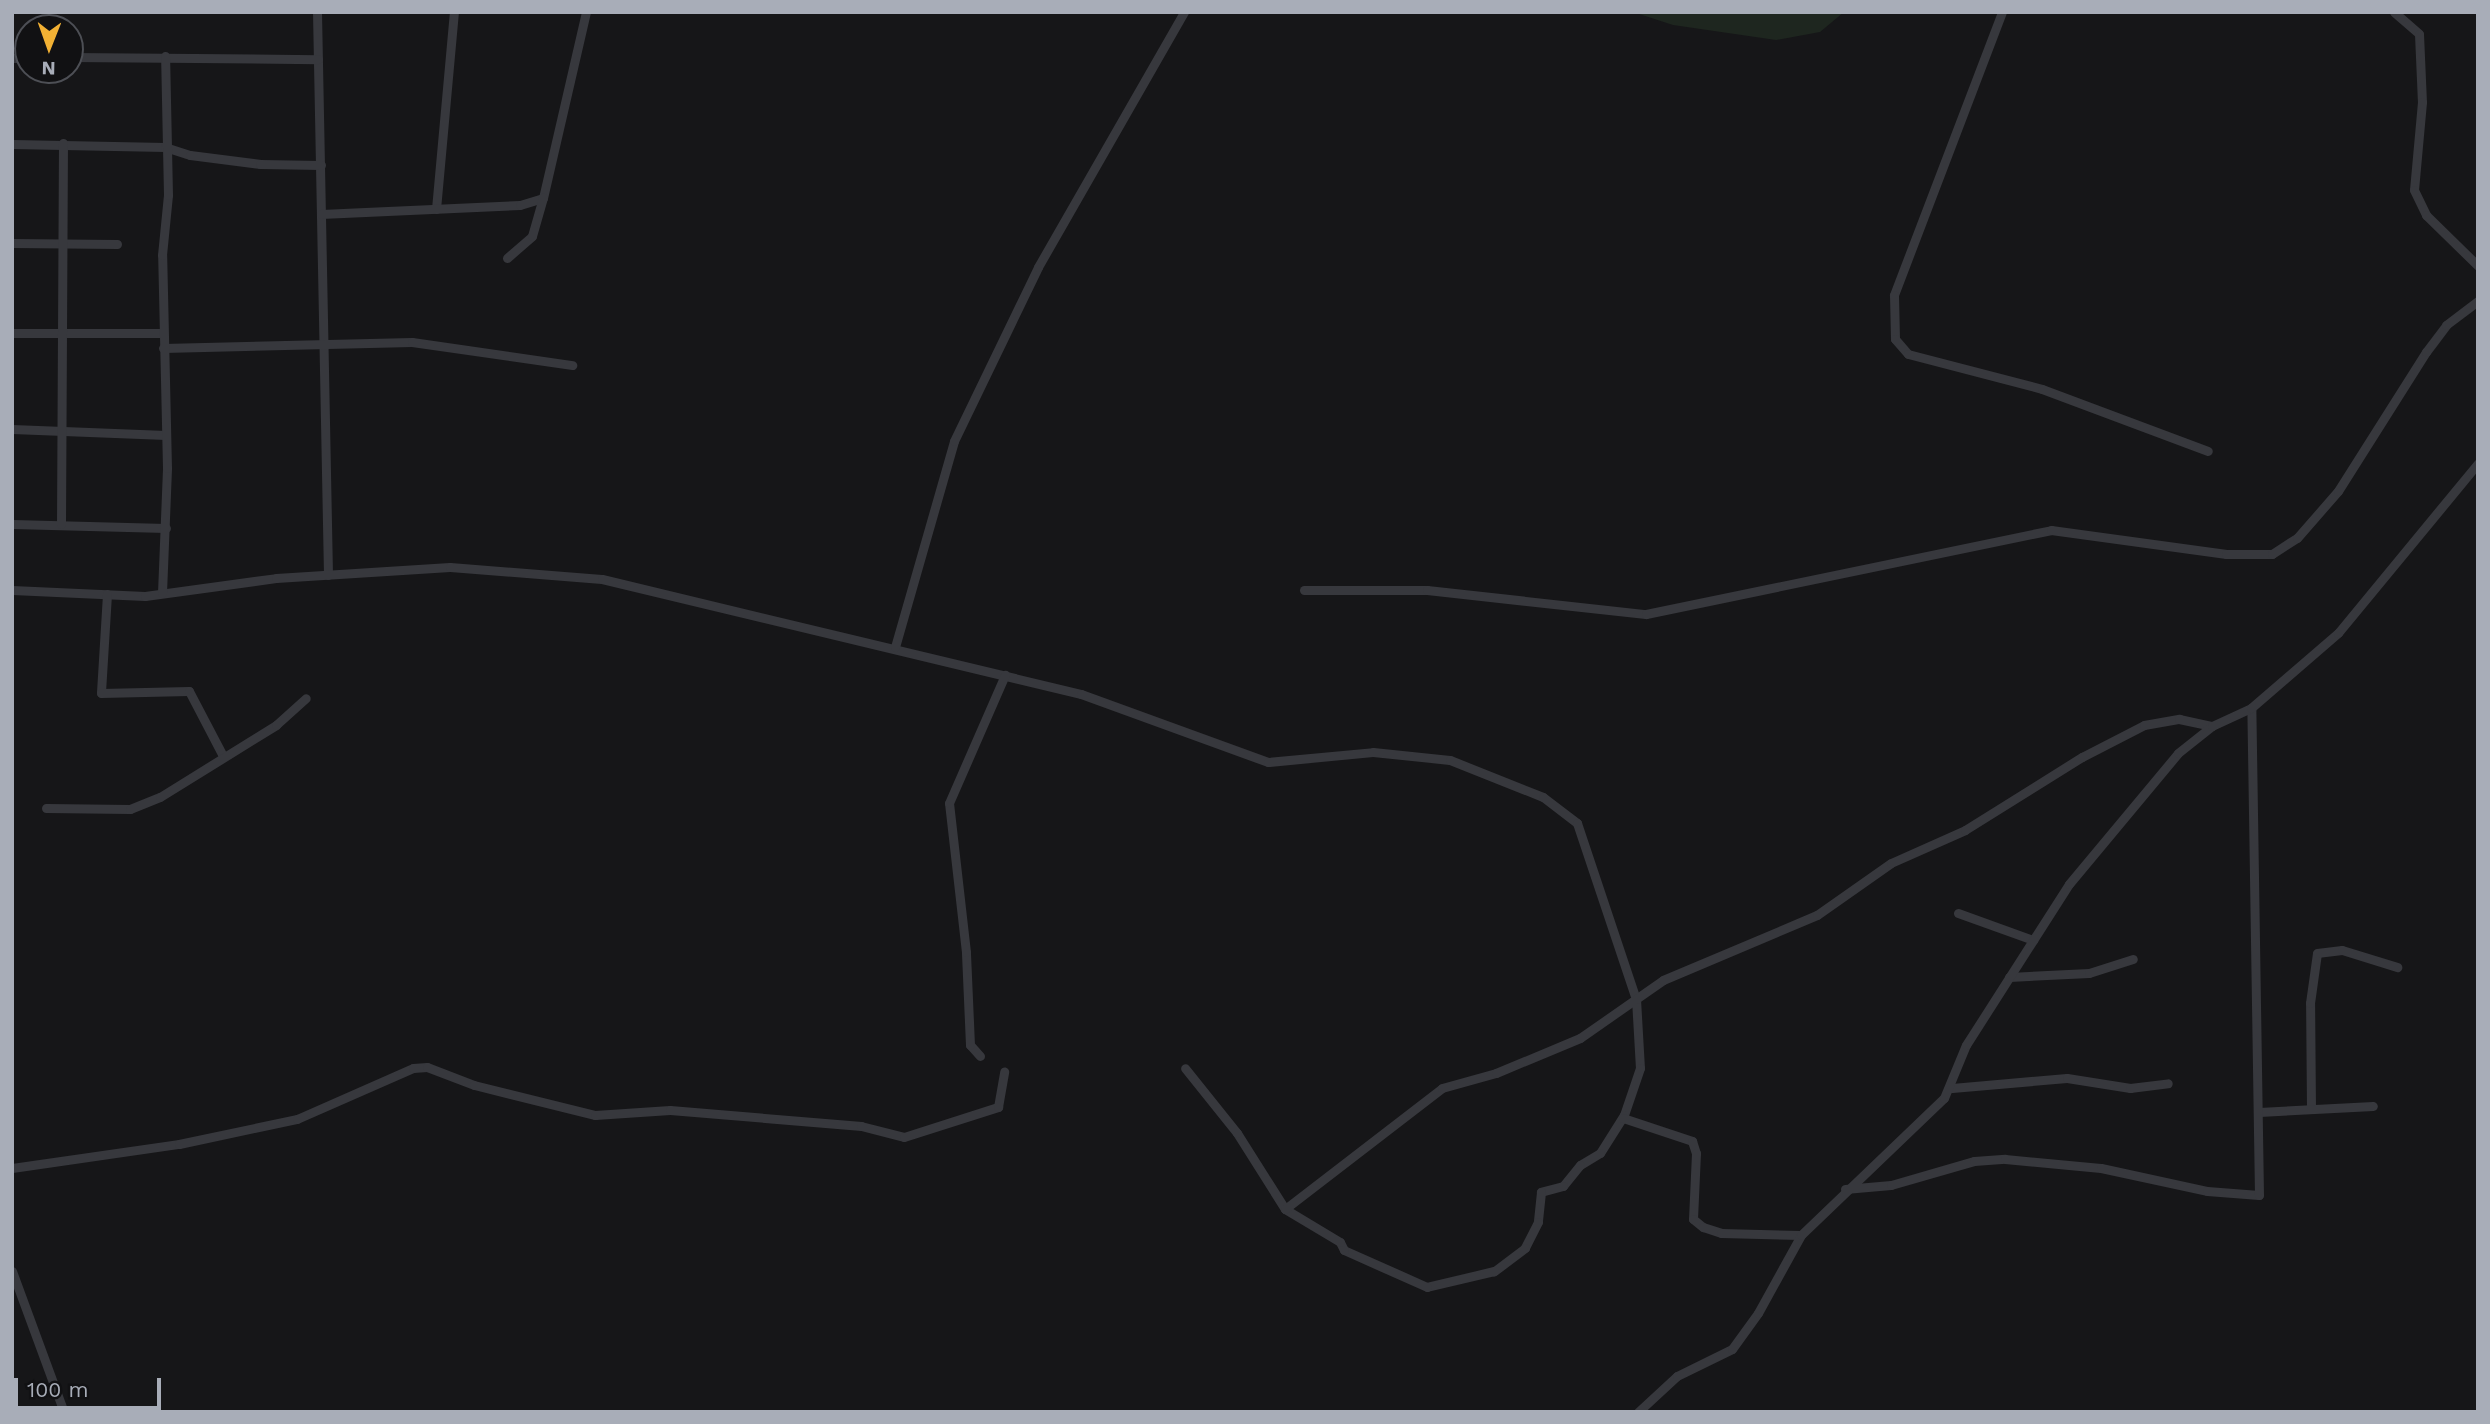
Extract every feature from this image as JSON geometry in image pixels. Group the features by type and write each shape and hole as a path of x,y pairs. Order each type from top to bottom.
{"street":[{"path":"317,12 323,345 329,474 328,575"},
{"path":"436,209 454,12"},
{"path":"507,258 532,236 586,12"},
{"path":"895,647 954,441 1038,267 1184,12"},
{"path":"2002,12 1894,295 1895,339 1901,349 1915,357 2042,389 2208,451"},
{"path":"2394,12 2418,34 2422,102 2414,190 2426,215 2478,266"},
{"path":"84,57 318,59"},
{"path":"162,593 166,528 163,348 165,57"},
{"path":"61,524 65,334 64,143"},
{"path":"12,144 165,147 190,155 260,164 321,165"},
{"path":"321,214 532,204 542,198"},
{"path":"12,243 117,244"},
{"path":"1304,590 1427,590 1646,614 1672,612 1957,547 2051,530 2226,554 2272,554 2297,538 2338,491 2426,352 2446,325 2478,301"},
{"path":"12,334 163,333"},
{"path":"163,348 412,342 572,365"},
{"path":"12,429 166,435"},
{"path":"1638,1412 1684,1371 1732,1349 1758,1313 1801,1235 1845,1189 1952,1088 1966,1045 2033,940 2085,864 2178,753 2212,726 2251,708 2338,633 2478,463"},
{"path":"12,524 166,528"},
{"path":"12,590 162,593 328,575 450,566 602,579 895,647 1081,694 1268,762 1373,752 1450,760 1543,797 1577,822 1636,999 1640,1068 1623,1118 1596,1158 1580,1166 1563,1186 1541,1192 1538,1222 1520,1253 1494,1271 1448,1285 1427,1287 1345,1250 1340,1242 1285,1209 1237,1133 1185,1068"},
{"path":"107,594 101,693 189,691 223,757"},
{"path":"980,1056 970,1045 966,952 949,803 1005,675"},
{"path":"46,808 130,809 160,797 276,725 306,698"},
{"path":"1845,1189 1891,1185 1974,1161 2005,1159 2101,1168 2207,1191 2259,1195 2251,708"},
{"path":"1285,1209 1442,1088 1496,1073 1571,1042 1689,966 1826,910 1891,863 1965,830 2082,757 2144,725 2179,719 2212,726"},
{"path":"1958,913 2033,940"},
{"path":"2311,1108 2310,1003 2316,953 2342,950 2397,967"},
{"path":"2009,978 2089,973 2133,959"},
{"path":"12,1168 179,1144 297,1119 413,1068 595,1115 670,1110 861,1126 904,1137 998,1107 1004,1072"},
{"path":"1952,1088 2067,1078 2130,1088 2168,1083"},
{"path":"2259,1112 2373,1106"},
{"path":"1623,1118 1692,1141 1696,1153 1693,1219 1703,1227 1721,1233 1801,1235"},
{"path":"12,1271 64,1412"}],"shaded area":[{"path":"1633,12 1844,12 1820,32 1776,40 1673,25"}]}
